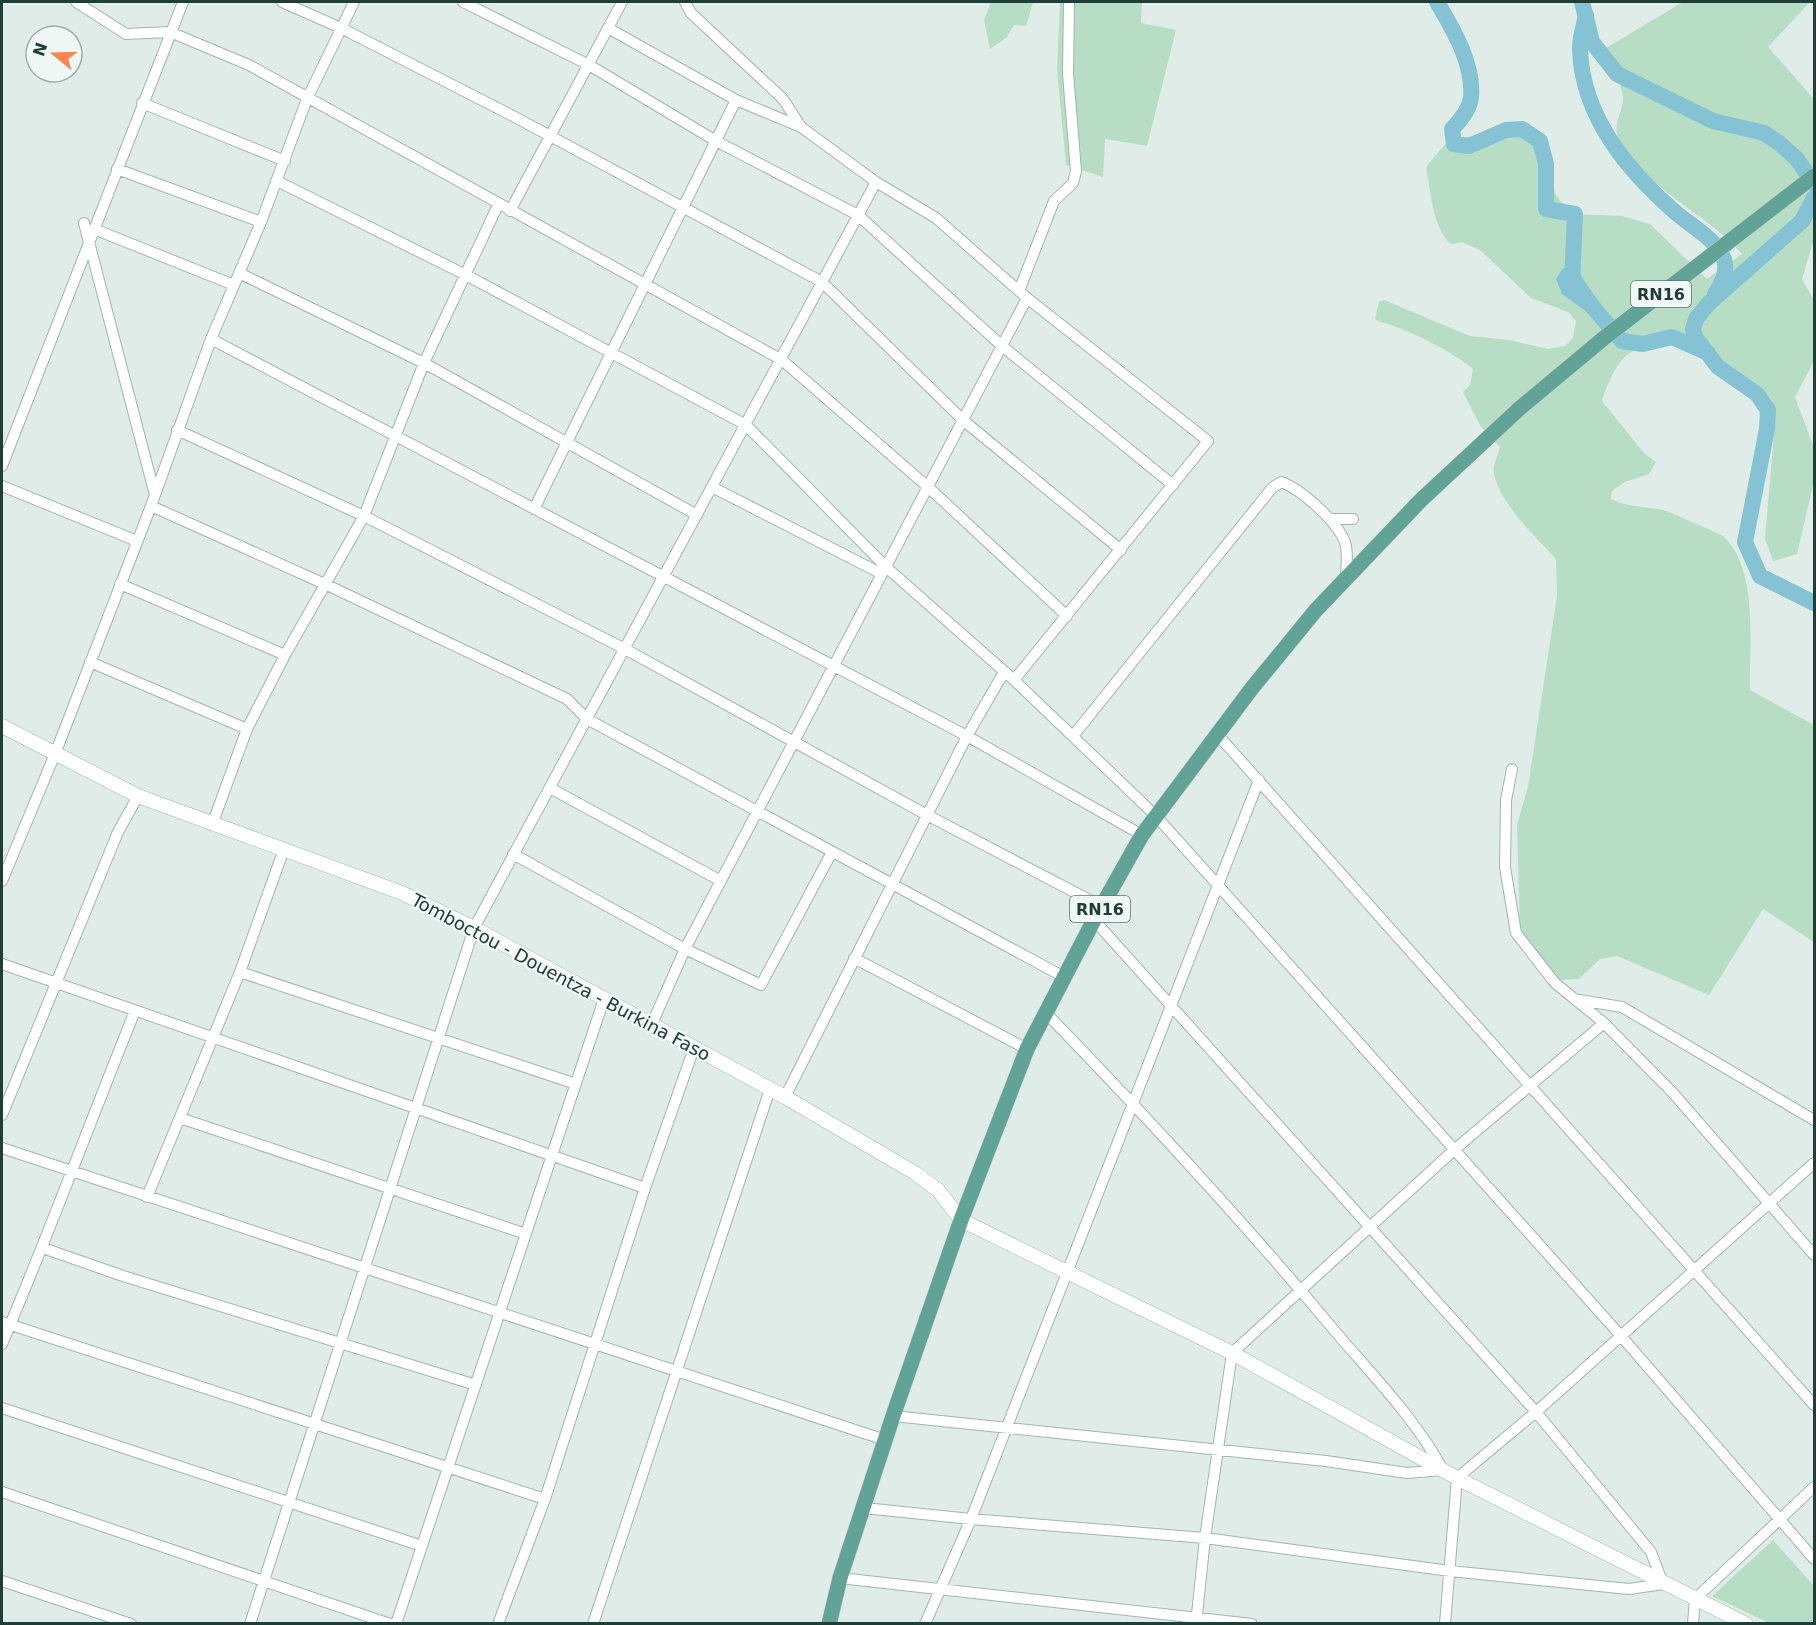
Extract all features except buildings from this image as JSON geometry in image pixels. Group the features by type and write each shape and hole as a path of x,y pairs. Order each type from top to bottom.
{"main road":[{"name":"RN16","path":"829,1623 840,1578 892,1416 961,1220 1027,1049 1098,913 1142,835 1217,734 1295,636 1420,500 1520,408 1621,324 1815,176"},
{"name":"Tomboctou - Douentza - Burkina Faso","path":"2,726 138,796 402,893 474,928 770,1089 915,1173 938,1190 961,1220"},
{"path":"961,1220 1232,1353 1457,1478 1664,1584 1746,1623"}],"street":[{"path":"76,2 126,34 170,32 249,65 498,205 646,283 782,360 928,487 1068,616"},
{"path":"2,466 183,2"},
{"path":"282,2 341,28 551,136 822,282 964,421 1121,550"},
{"path":"2,881 55,754 153,501 211,339 277,182 307,99 354,2"},
{"path":"463,2 589,66 716,141 858,215 1002,346 1173,485"},
{"path":"510,211 622,2"},
{"path":"685,2 691,14 783,99 801,127"},
{"path":"651,1026 685,949 1002,346 1023,295 1054,201 1073,183 1076,171 1068,74 1069,2"},
{"path":"608,28 736,100 801,127 876,182 936,218 1023,295 1208,441 1014,680"},
{"path":"534,508 736,100"},
{"path":"142,103 285,161"},
{"path":"117,169 261,222"},
{"path":"277,182 465,275 746,425 884,570 1014,680 1156,816 1621,1336 1815,1559"},
{"path":"249,1623 474,928 876,182"},
{"path":"212,825 248,729 285,655 327,585 364,516 424,363 498,205"},
{"path":"84,223 128,383 153,501"},
{"path":"94,229 234,285"},
{"path":"239,273 424,363 697,515"},
{"path":"211,339 967,736 1142,835"},
{"path":"177,430 364,516 625,649 927,815 1098,913 1172,1006 1536,1412 1651,1552 1664,1584 1629,1589 1450,1571 1205,1538 971,1520 864,1508"},
{"path":"1072,736 1272,488 1281,482 1290,485 1330,519 1342,536 1347,548 1346,578"},
{"path":"2,486 137,541"},
{"path":"712,487 884,570"},
{"path":"153,501 567,699 587,719 1064,977"},
{"path":"1330,519 1353,519"},
{"path":"120,584 285,655"},
{"path":"90,662 248,729"},
{"path":"784,1097 967,736 1004,672"},
{"path":"1217,734 1815,1405"},
{"path":"1512,769 1506,801 1505,867 1516,933 1555,983 1579,1000 1604,1023 1673,1093 1815,1255"},
{"path":"925,1623 942,1590 971,1520 1259,780"},
{"path":"550,788 721,881"},
{"path":"2,1115 118,831 138,796"},
{"path":"147,1197 240,972 284,849"},
{"path":"513,854 685,949 761,985 832,852"},
{"path":"854,958 1027,1049"},
{"path":"2,964 645,1188"},
{"path":"240,972 438,1040 576,1084"},
{"path":"396,1623 604,999"},
{"path":"1579,1000 1622,1007 1815,1120"},
{"path":"2,1344 5,1324 43,1248 70,1170 135,1011"},
{"path":"892,1416 1218,1449 1407,1473 1443,1470 1427,1440 1301,1290 1134,1104 1046,1012"},
{"path":"1197,1620 1205,1538 1232,1353 1454,1150 1604,1023"},
{"path":"498,1623 544,1499 645,1188 694,1048"},
{"path":"593,1623 770,1089"},
{"path":"180,1118 526,1234"},
{"path":"2,1148 885,1440"},
{"path":"1445,1623 1457,1478 1536,1412 1815,1163"},
{"path":"43,1248 123,1276 476,1385"},
{"path":"5,1324 544,1499"},
{"path":"2,1408 422,1546"},
{"path":"1693,1623 1695,1599 1815,1487"},
{"path":"2,1492 390,1623"},
{"path":"840,1578 1197,1620 1252,1623"},
{"path":"2,1581 131,1623"}],"green space":[{"path":"991,2 1033,2 1026,26 1014,25 1007,37 990,49 984,20"},
{"path":"1060,2 1142,2 1141,23 1176,30 1147,146 1105,139 1103,177 1066,165 1057,70"},
{"path":"1683,2 1810,2 1768,47 1814,99 1814,239 1802,279 1814,300 1814,361 1795,397 1814,448 1814,481 1797,554 1773,561 1765,539 1775,422 1681,335 1650,343 1630,353 1615,371 1602,401 1644,453 1656,462 1649,474 1625,482 1612,491 1611,499 1625,504 1669,512 1723,536 1734,550 1742,567 1747,587 1751,630 1750,690 1814,725 1814,942 1763,909 1709,995 1617,956 1600,959 1579,979 1559,980 1520,929 1517,825 1528,787 1557,596 1556,559 1520,520 1499,487 1494,475 1494,465 1500,447 1481,427 1463,392 1470,385 1473,369 1429,341 1375,319 1379,302 1384,300 1470,336 1509,340 1548,349 1565,346 1573,338 1576,321 1568,312 1531,298 1480,250 1462,242 1451,244 1440,228 1433,208 1426,167 1447,142 1523,124 1536,145 1555,193 1562,203 1575,214 1622,216 1650,224 1707,279 1742,254 1712,226 1658,186 1642,171 1629,156 1617,135 1623,95 1606,48"},
{"path":"1773,1540 1814,1586 1814,1623 1769,1623 1712,1596"}],"water":[{"path":"1563,268 1579,273 1601,305 1590,314 1562,294 1556,279"}],"waterway":[{"path":"1437,2 1461,47 1471,85 1469,106 1452,129 1454,144 1469,146 1506,130 1522,129 1540,141 1546,164 1546,209 1575,214 1572,283 1622,341 1643,344 1672,337 1708,353"},
{"path":"1582,2 1592,42 1617,74 1713,121 1764,133 1797,159 1814,184"},
{"path":"1586,15 1580,51 1589,98 1599,120 1625,160 1640,178 1675,212 1709,239 1720,252 1724,259 1725,273 1715,294"},
{"path":"1814,198 1802,221 1708,304 1696,319 1693,329 1695,337 1718,367 1757,394 1768,410 1767,429 1745,542 1760,576 1814,603"}]}
